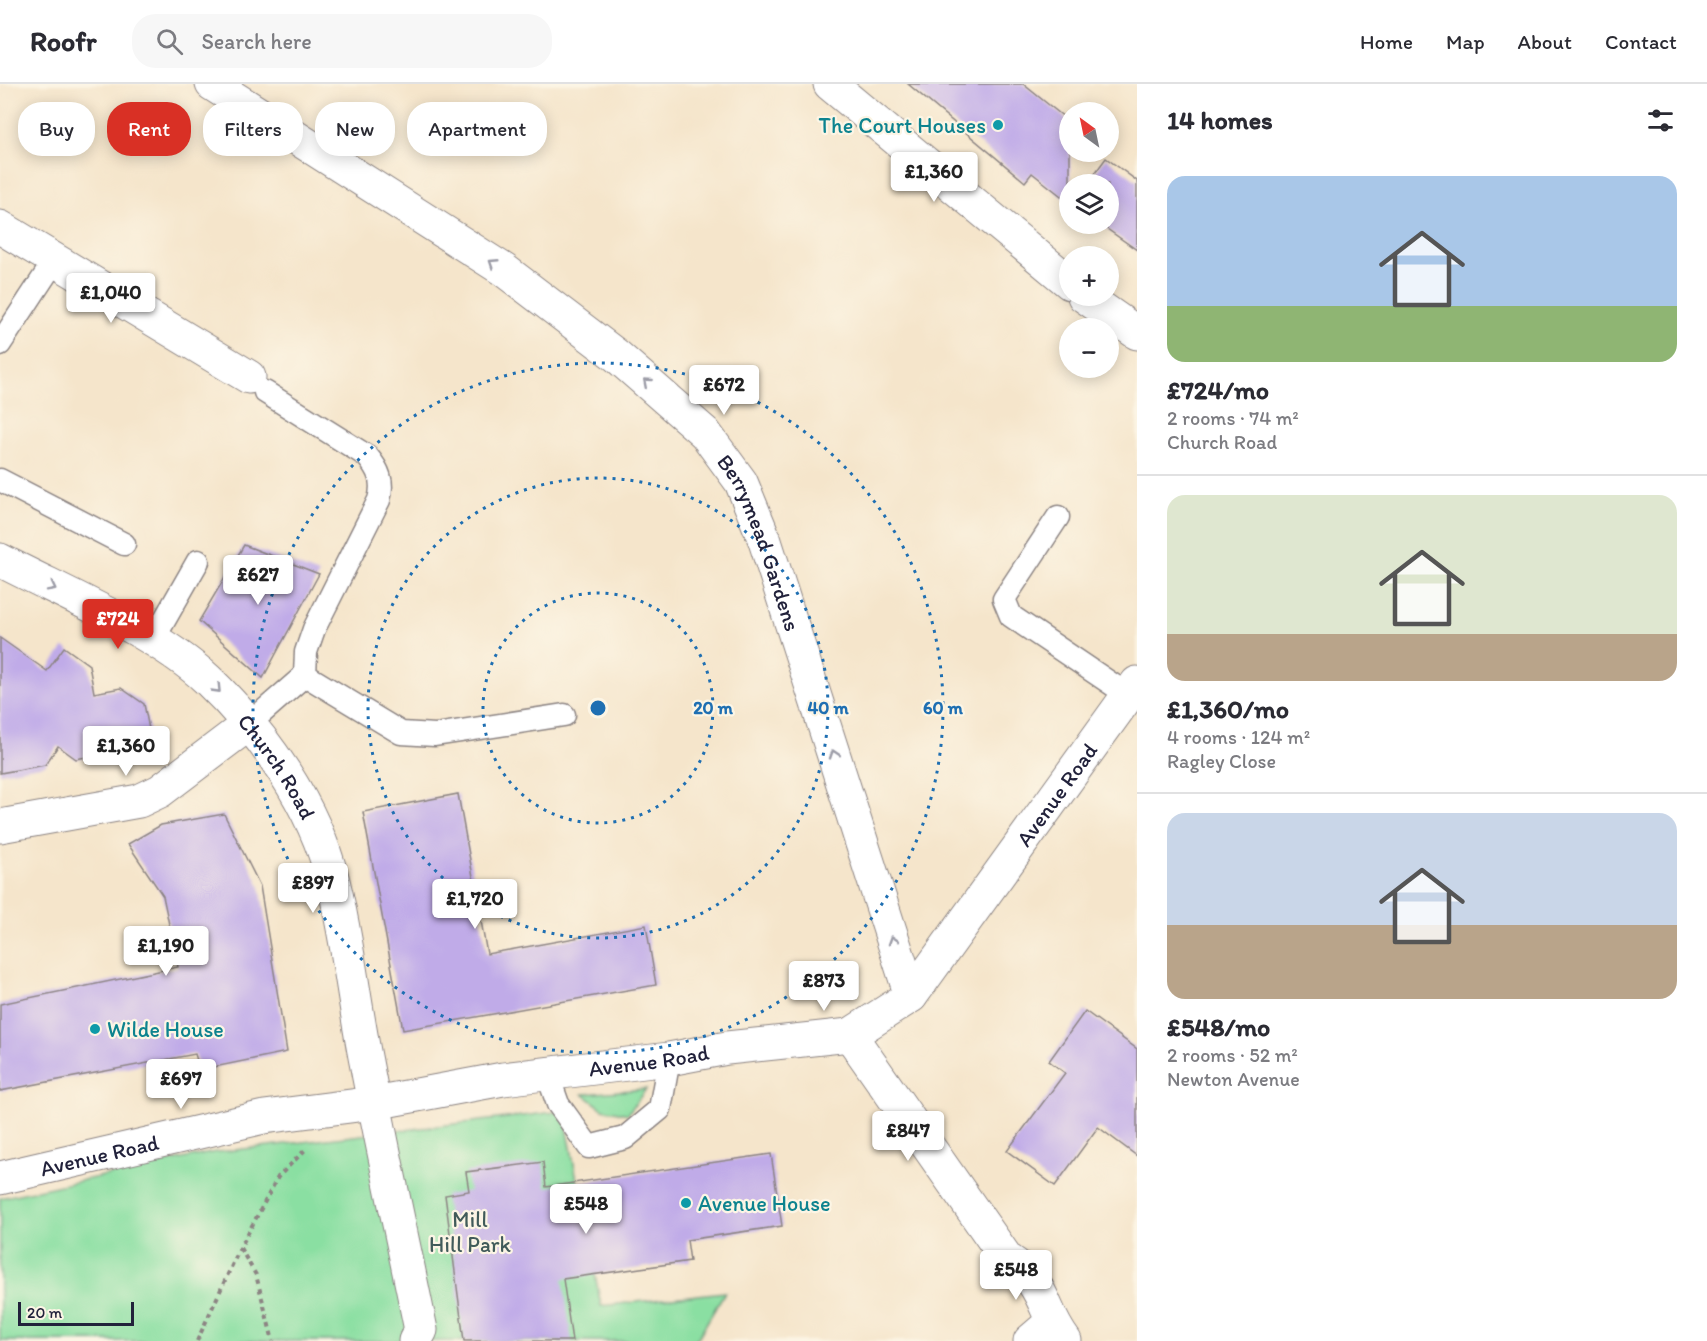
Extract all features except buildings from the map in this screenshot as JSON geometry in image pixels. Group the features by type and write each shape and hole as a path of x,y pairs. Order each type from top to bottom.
{"street":[{"name":"Berrymead Gardens","path":"212,84 504,270 617,357 705,433 741,482 764,538 911,996"},
{"path":"831,84 1059,274"},
{"path":"0,227 257,385"},
{"path":"1098,306 1137,333"},
{"name":"Church Road","path":"0,560 153,640 206,678 250,723 287,776 321,843 333,882 374,1102 421,1330 415,1341"},
{"name":"Avenue Road","path":"0,1178 264,1118 547,1073 669,1059 727,1048 850,1035 911,996 1133,689"},
{"path":"0,826 139,801 160,791 250,723"},
{"path":"850,1035 1007,1260 1027,1271 1046,1301 1049,1335"}],"lane":[{"path":"0,344 55,260"},
{"path":"250,723 305,675 306,652 314,629 379,501 383,487 376,466 367,456 257,385"},
{"path":"0,480 124,544"},
{"path":"1058,517 1004,599 1011,616 1133,689"},
{"path":"153,640 198,561"},
{"path":"305,675 401,733 435,735 564,715"},
{"path":"547,1073 558,1104 589,1147 625,1138 660,1110 669,1059"}],"path":[{"path":"197,1341 240,1248 278,1177 308,1148"},
{"path":"240,1248 256,1275 273,1341"}],"green space":[{"path":"646,1089 628,1114 603,1109 583,1094"},
{"name":"Mill Hill Park","path":"564,1111 601,1306 725,1292 696,1341 0,1341 0,1198 210,1153"}],"place":[{"name":"The Court Houses","path":"998,125"},
{"name":"Wilde House","path":"95,1029"},
{"name":"Avenue House","path":"686,1203"}]}
